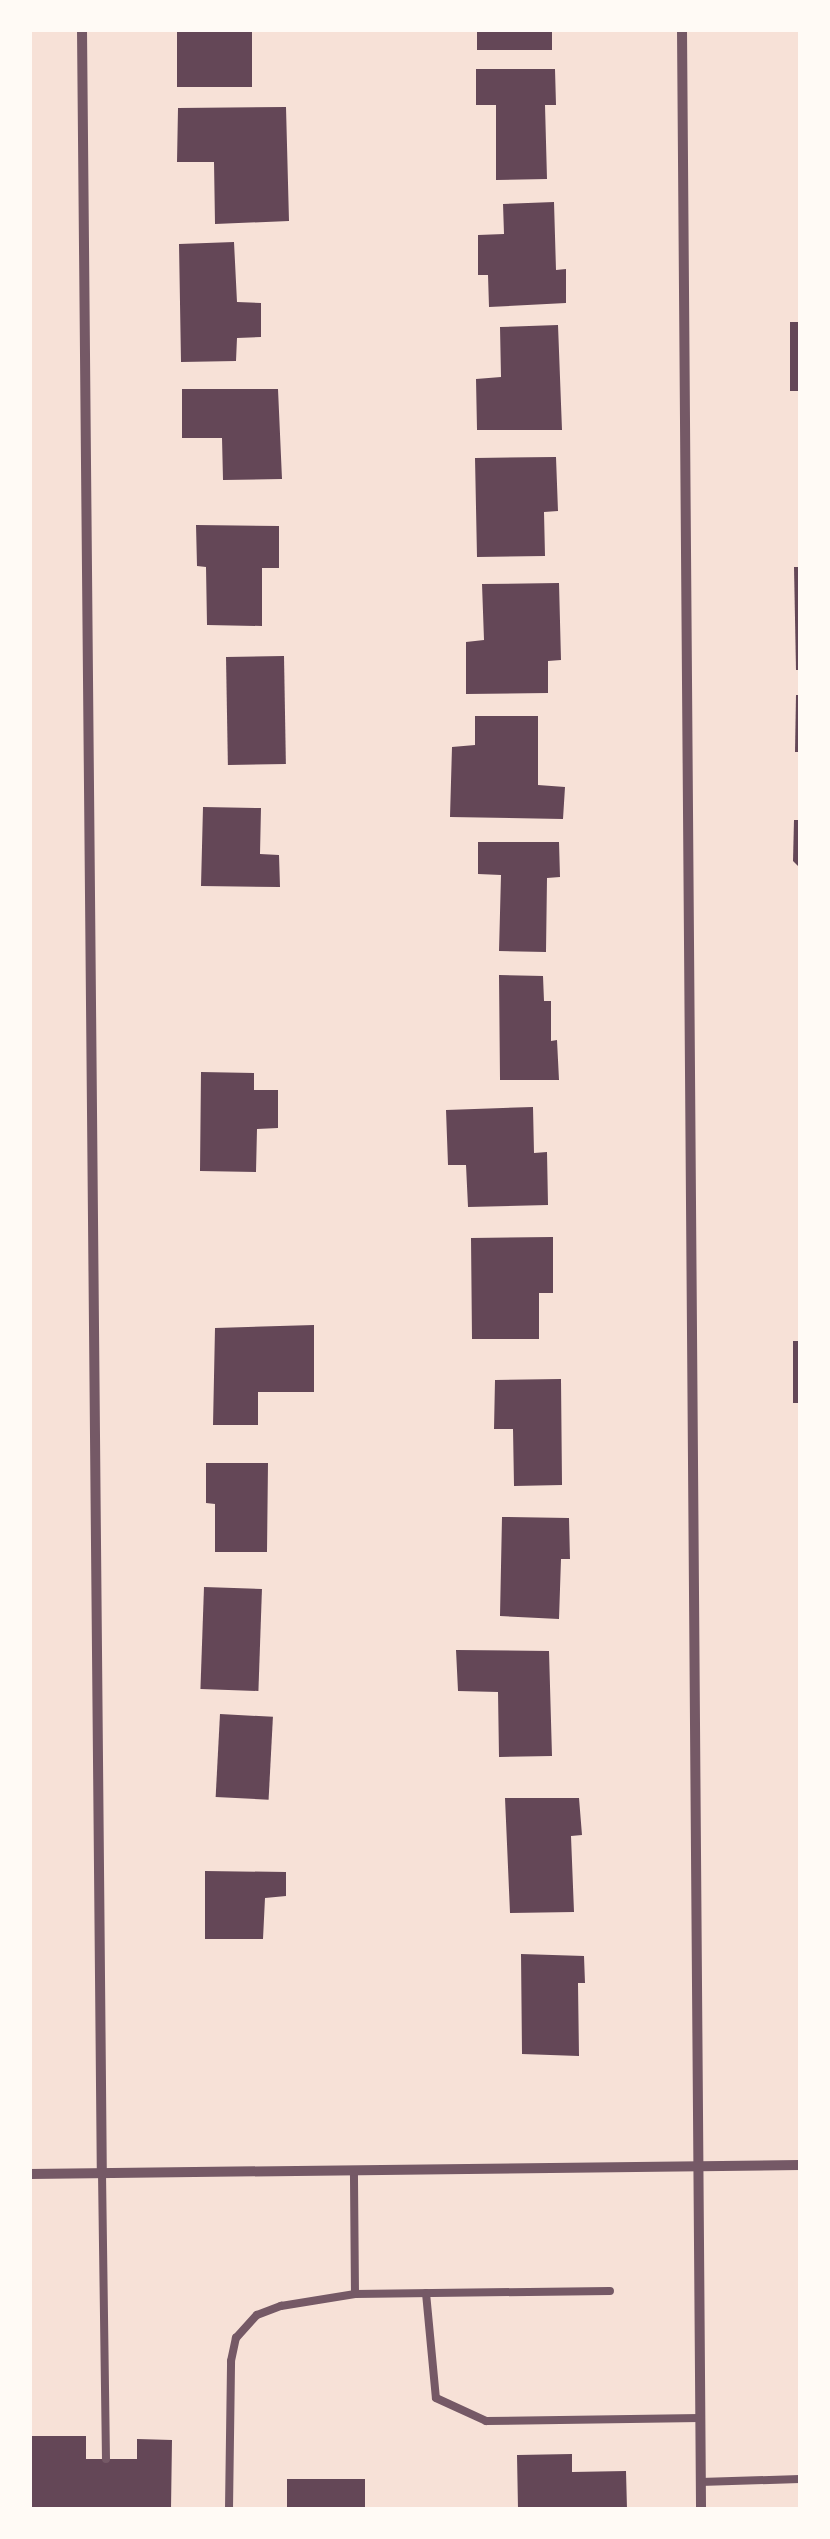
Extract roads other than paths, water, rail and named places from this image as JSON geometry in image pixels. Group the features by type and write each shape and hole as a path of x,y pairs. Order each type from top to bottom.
{"street":[{"path":"82,30 102,2173"},
{"path":"682,30 700,2509"},
{"path":"30,2174 800,2165"}],"lane":[{"path":"354,2170 355,2294"},
{"path":"102,2173 106,2459"},
{"path":"229,2509 230,2360 236,2338 257,2315 355,2294 610,2291"},
{"path":"426,2293 436,2398 486,2420 700,2418"},
{"path":"700,2482 800,2479"}]}
